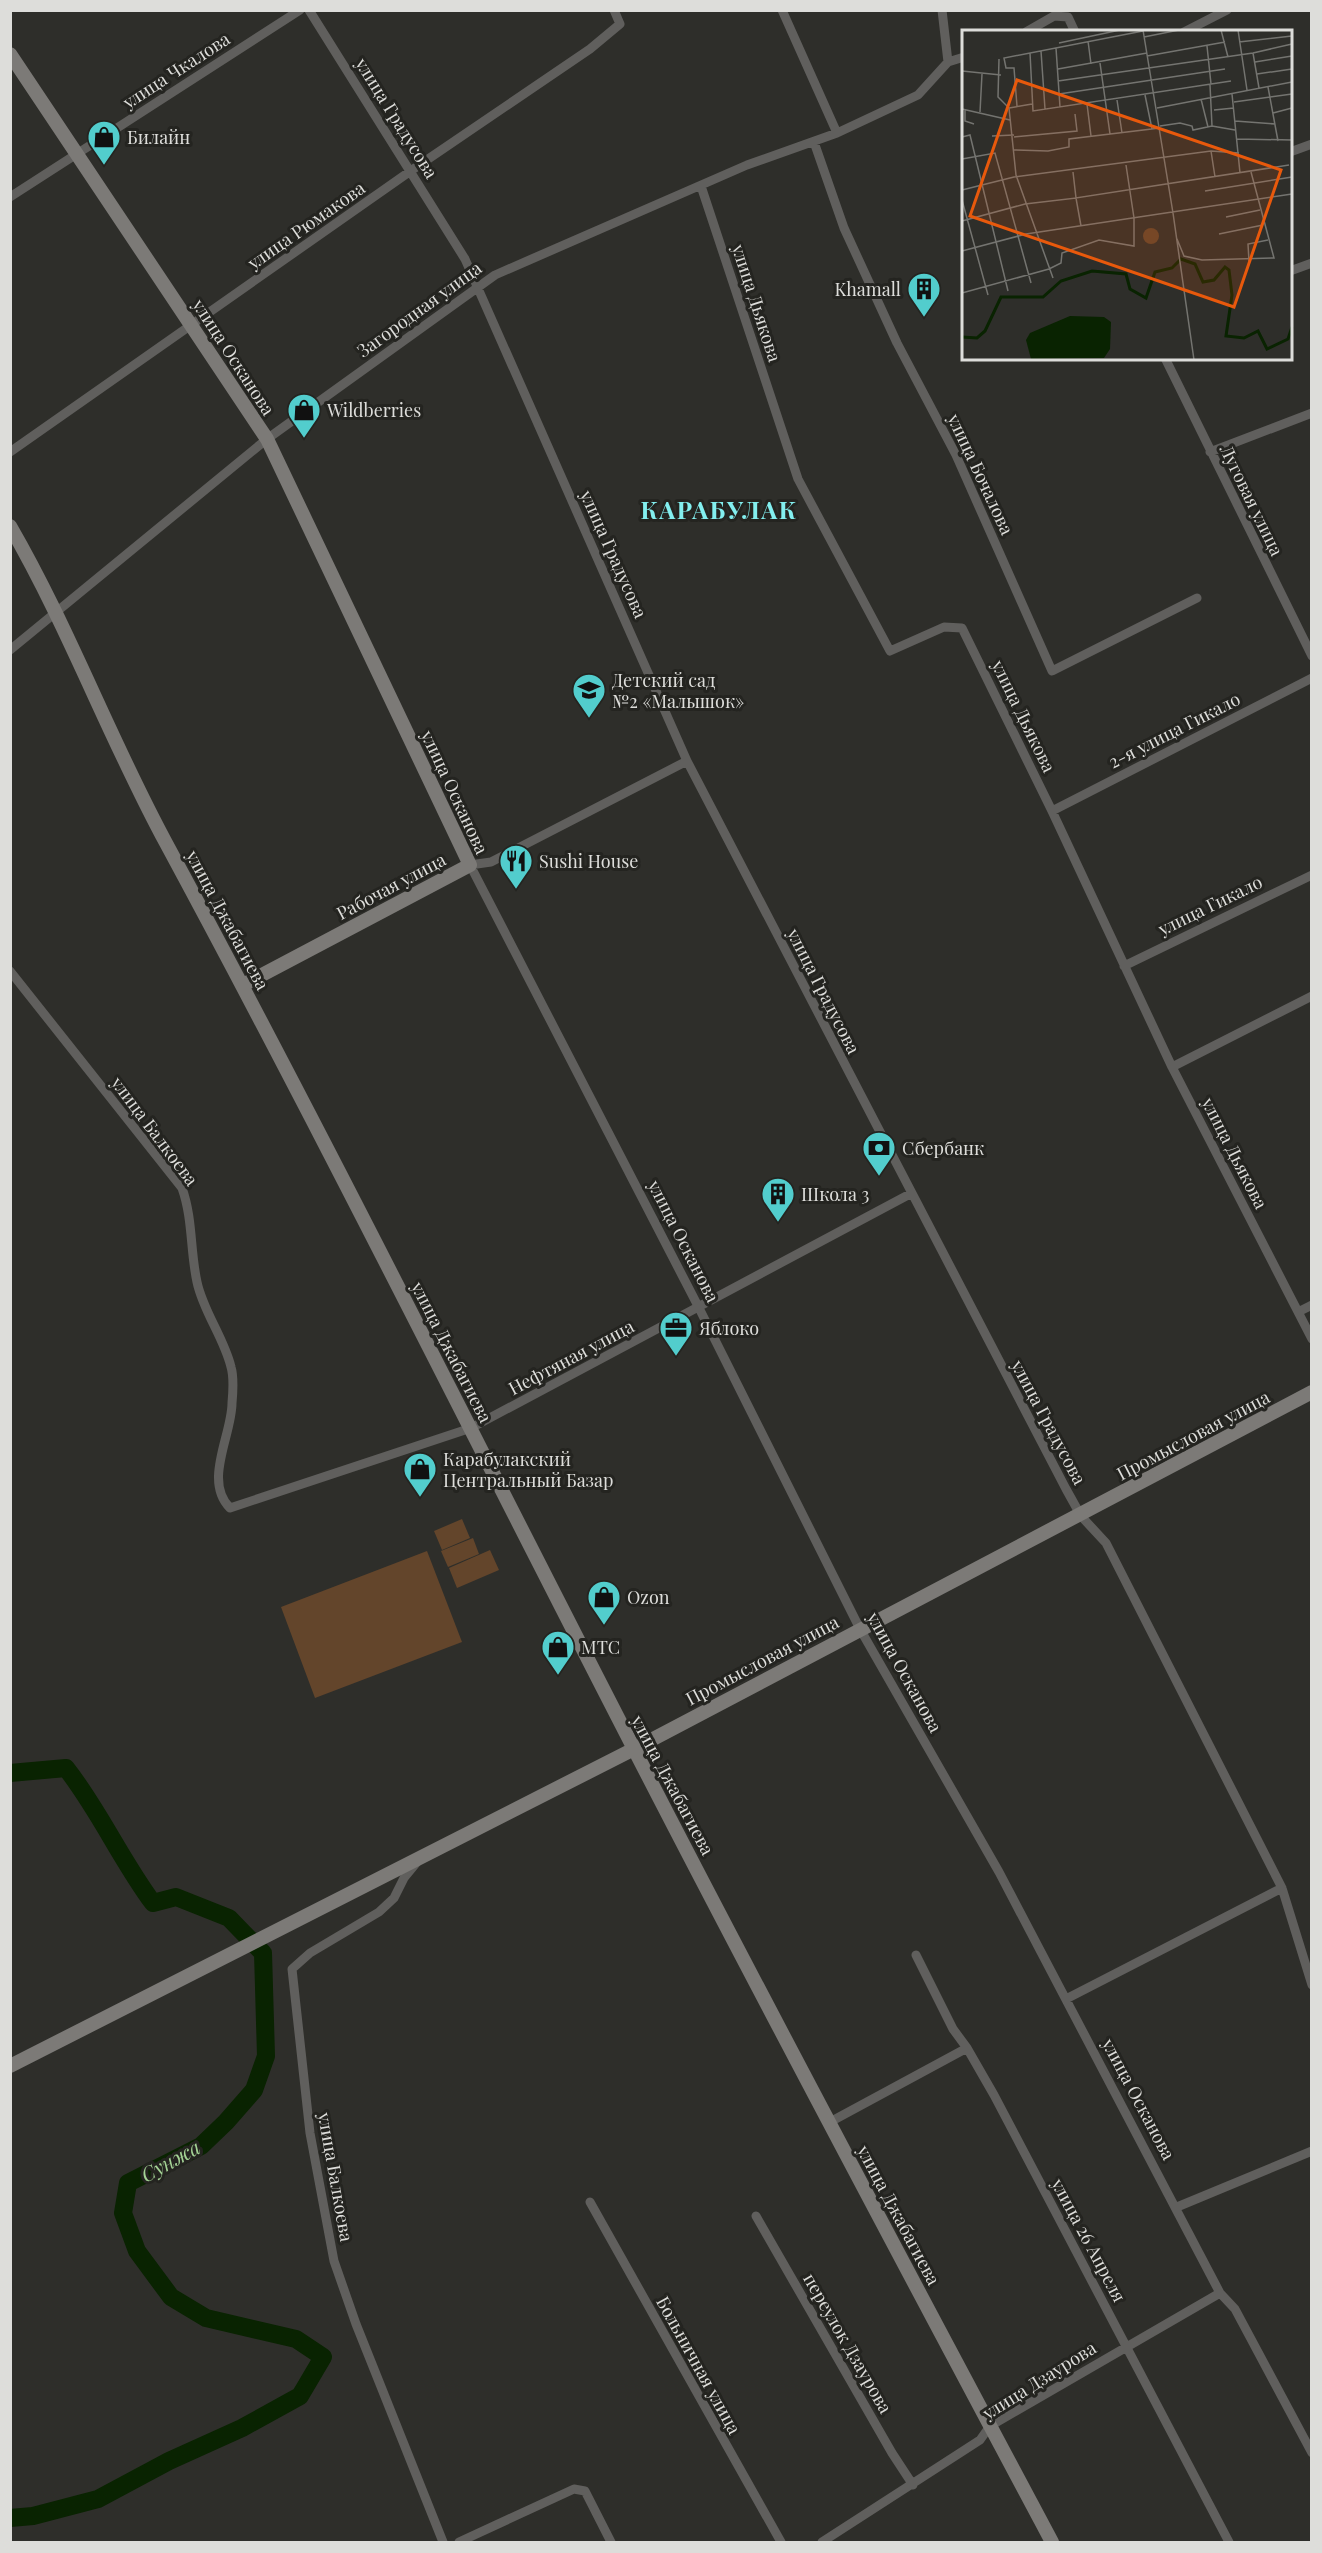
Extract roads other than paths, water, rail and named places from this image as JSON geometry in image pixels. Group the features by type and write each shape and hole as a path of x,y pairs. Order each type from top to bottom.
{"main road":[{"name":"улица Осканова","path":"10,54 267,439 470,865"},
{"name":"улица Джабагиева","path":"10,526 56,613 145,804 243,985 633,1749 1052,2542"},
{"name":"Рабочая улица","path":"243,985 470,865"},
{"name":"Промысловая улица","path":"10,2066 633,1749 1081,1516 1311,1392"}],"street":[{"name":"улица Чкалова","path":"10,197 300,10"},
{"name":"улица Градусова","path":"309,10 412,171 478,286 687,761 910,1194 1081,1516 1106,1543 1282,1888 1311,1985"},
{"name":"улица Рюмакова","path":"10,452 412,171 590,50 620,24 614,10"},
{"path":"782,10 837,133"},
{"path":"942,10 948,62"},
{"path":"1188,30 1227,10"},
{"path":"1029,30 1054,13 1068,17 1074,30"},
{"name":"Загородная улица","path":"10,650 267,439 495,275 747,165 837,133 918,95 948,62 962,57"},
{"name":"улица Бочалова","path":"814,142 844,228 897,343 956,455 1052,671 1197,598"},
{"path":"1292,151 1311,144"},
{"name":"улица Дьякова","path":"701,186 798,479 890,651 944,627 962,628 1172,1067 1311,1340"},
{"path":"1292,270 1311,263"},
{"name":"Луговая улица","path":"1166,360 1311,656"},
{"path":"1210,452 1311,412"},
{"name":"2-я улица Гикало","path":"1052,812 1311,678"},
{"name":"Рабочая улица","path":"470,865 491,862 687,761"},
{"name":"улица Осканова","path":"470,865 699,1308 860,1629 999,1872 1177,2207 1220,2293 1235,2309 1311,2453"},
{"name":"улица Гикало","path":"1124,966 1311,874"},
{"name":"улица Балкоева","path":"10,971 182,1188 192,1226 197,1283 232,1368 232,1407 223,1443 219,1489 222,1499 230,1508"},
{"path":"1172,1067 1311,996"},
{"name":"Нефтяная улица","path":"230,1508 471,1428 910,1194"},
{"path":"1298,1312 1311,1305"},
{"name":"улица Балкоева","path":"420,1859 404,1878 394,1898 379,1912 310,1953 292,1969 310,2133 334,2261 356,2324 443,2542"},
{"path":"1066,1999 1282,1888"},
{"name":"улица 26 Апреля","path":"916,1955 953,2029 967,2048 1229,2542"},
{"path":"830,2122 967,2048"},
{"path":"1177,2207 1311,2151"},
{"name":"Больничная улица","path":"590,2202 781,2542"},
{"name":"переулок Дзаурова","path":"756,2216 892,2453 913,2485"},
{"name":"улица Дзаурова","path":"822,2542 980,2440 990,2426 1220,2293"},
{"path":"459,2542 574,2489 585,2491 611,2542"}],"waterway":[{"name":"Сунжа","path":"10,1773 66,1768 153,1903 176,1897 229,1918 263,1953 266,2056 254,2090 201,2146 128,2183 123,2213 137,2251 171,2297 206,2318 296,2339 323,2357 300,2396 242,2428 169,2461 98,2499 33,2516 10,2518"}],"place":[{"name":"Билайн","path":"104,166"},
{"name":"Khamall","path":"924,318"},
{"name":"Wildberries","path":"304,439"},
{"name":"Детский сад №2 «Малышок»","path":"589,719"},
{"name":"Sushi House","path":"516,890"},
{"name":"Сбербанк","path":"879,1177"},
{"name":"Школа 3","path":"778,1223"},
{"name":"Яблоко","path":"676,1357"},
{"name":"Карабулакский Центральный Базар","path":"420,1498"},
{"name":"Ozon","path":"604,1626"},
{"name":"МТС","path":"558,1676"}],"district":[{"name":"КАРАБУЛАК","path":"719,509"}]}
